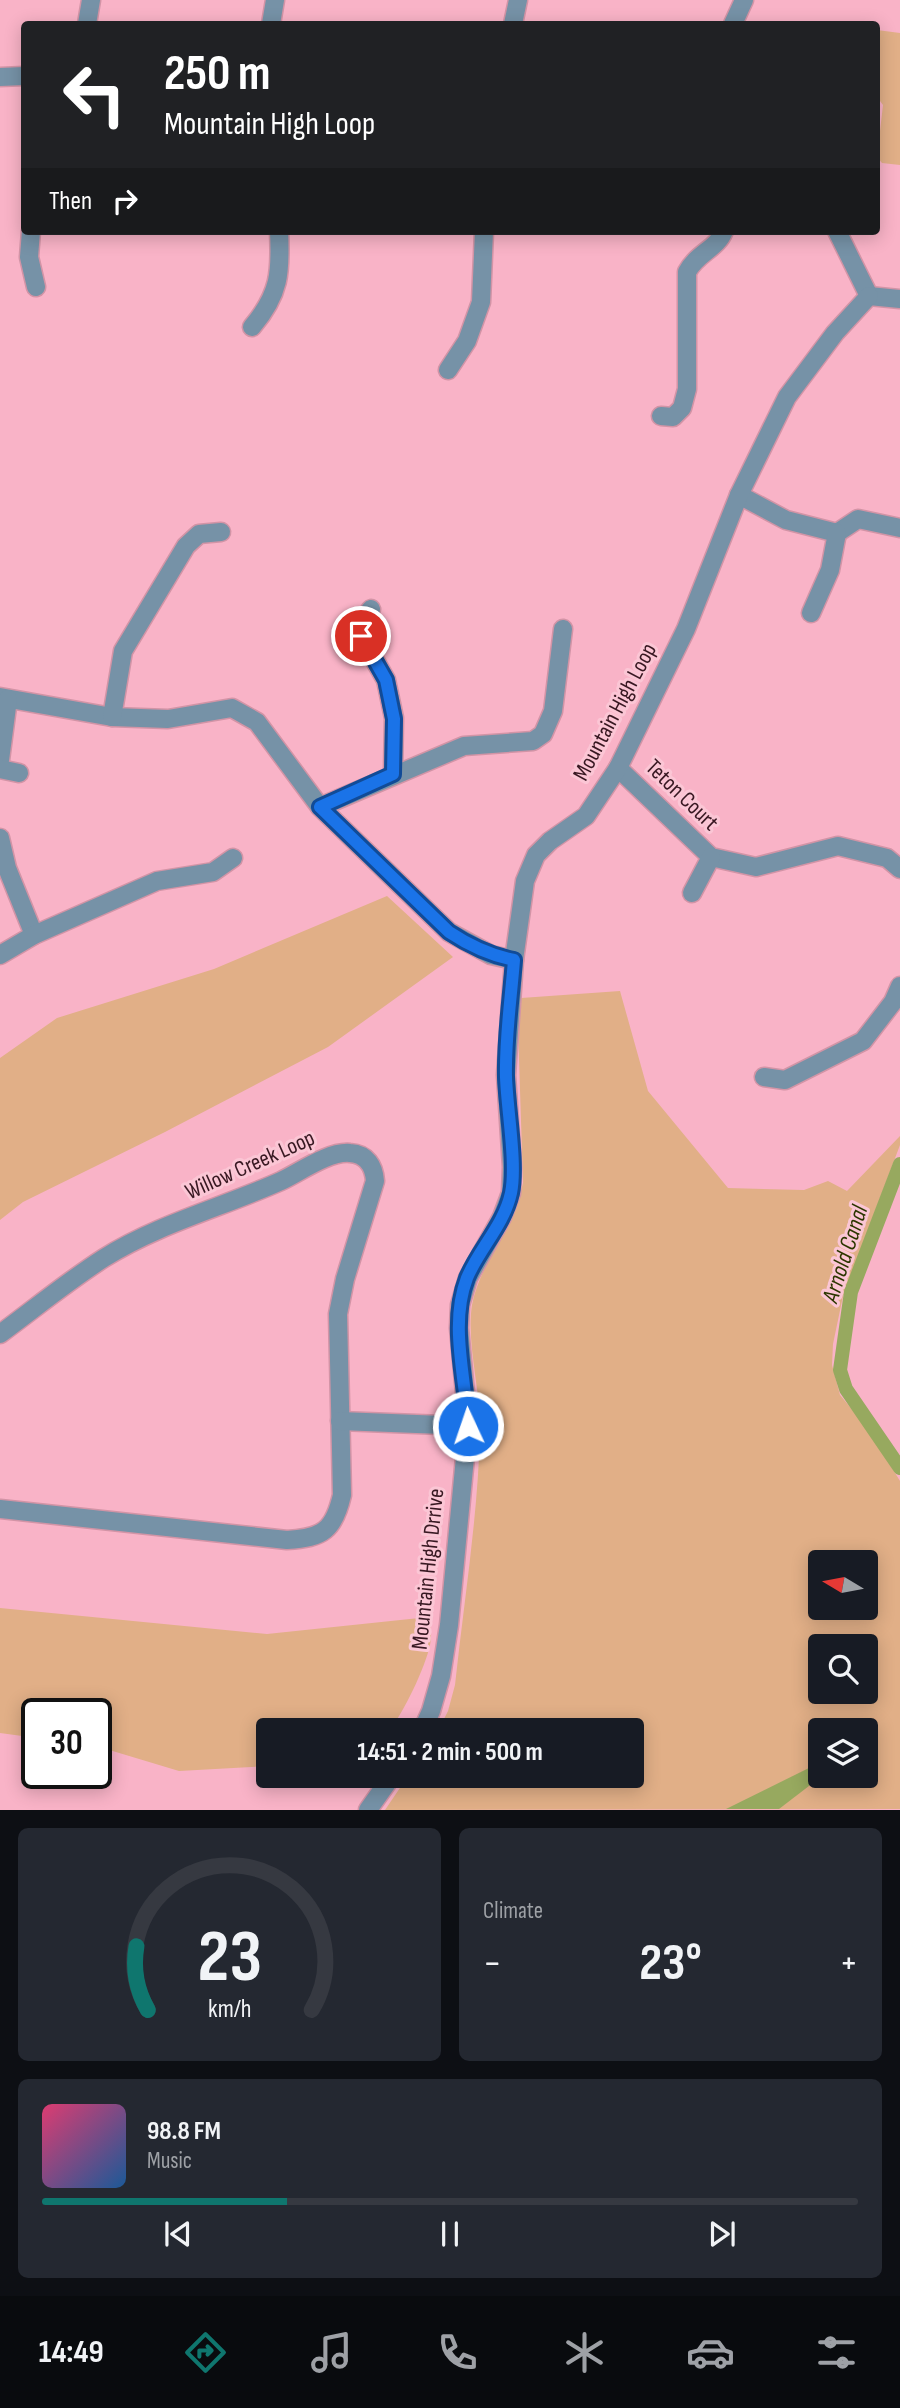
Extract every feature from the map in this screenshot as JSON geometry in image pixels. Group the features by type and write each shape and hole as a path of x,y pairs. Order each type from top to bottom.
{"street":[{"path":"88,21 91,0"},
{"path":"272,21 275,0"},
{"path":"514,21 518,0"},
{"path":"734,21 744,0"},
{"path":"0,77 21,76"},
{"path":"31,235 29,257 36,287"},
{"path":"252,327 265,312 275,290 281,265 279,235"},
{"path":"448,370 467,341 481,302 484,235"},
{"path":"661,416 673,416 682,408 687,389 687,272 694,260 720,240 722,235"},
{"path":"839,235 869,296 900,299"},
{"name":"Mountain High Loop","path":"514,960 524,881 536,855 550,841 586,816 618,768 686,629 739,495 787,397 835,333 869,296"},
{"path":"739,495 786,520 837,533"},
{"path":"811,613 830,570 837,533 858,519 892,524 900,528"},
{"path":"112,717 123,651 186,547 199,534 220,532"},
{"path":"371,609 361,623 361,636 386,680 394,719 393,774"},
{"path":"320,807 464,746 533,741 543,734 553,711 564,629"},
{"path":"0,760 4,698 112,717 168,719 232,708 257,722 320,807 449,932 470,946 491,955 514,960"},
{"name":"Teton Court","path":"618,768 711,857 756,867 838,846 887,858 900,869"},
{"path":"0,769 19,773"},
{"path":"0,838 7,868 34,936"},
{"name":"Teton Court","path":"692,893 711,857"},
{"path":"0,955 34,936 156,881 213,872 233,859"},
{"name":"Mountain High Drrive","path":"428,1718 441,1676 449,1625 468,1426 459,1328 460,1305 468,1278 502,1217 511,1193 506,1075 514,960"},
{"path":"764,1077 785,1080 863,1041 892,1002 900,986"},
{"name":"Willow Creek Loop","path":"0,1334 104,1258 141,1238 282,1180 337,1153 363,1156 374,1171 375,1181 345,1279 338,1314 342,1495 337,1516 329,1528 316,1535 287,1540 0,1509"},
{"path":"340,1421 468,1426"},
{"path":"368,1810 384,1788"}],"shaded area":[{"path":"880,30 900,33 900,165 880,161 883,105 880,101"},
{"path":"387,896 453,957 328,1047 23,1202 0,1220 0,1058 57,1018 214,969"},
{"path":"620,991 648,1091 728,1188 804,1190 828,1181 847,1191 900,1136 900,1145 843,1296 833,1344 832,1365 840,1395 868,1429 900,1481 900,1809 385,1810 400,1788 644,1788 644,1718 444,1718 455,1685 477,1495 480,1416 471,1335 472,1305 482,1275 519,1199 523,1183 518,1028 521,998"},
{"path":"0,1608 267,1634 429,1617 431,1638 427,1655 398,1718 256,1718 256,1767 179,1771 112,1751 112,1698 21,1698 21,1736 0,1733"},
{"path":"808,1768 808,1787 779,1809 726,1809"}],"waterway":[{"name":"Arnold Canal","path":"900,1164 851,1292 840,1370 846,1389 900,1468"}],"route":[{"path":"361,636 386,680 394,719 393,774 320,807 449,932 470,946 491,955 514,960 506,1075 511,1193 502,1217 468,1278 460,1305 459,1328 468,1426"}]}
